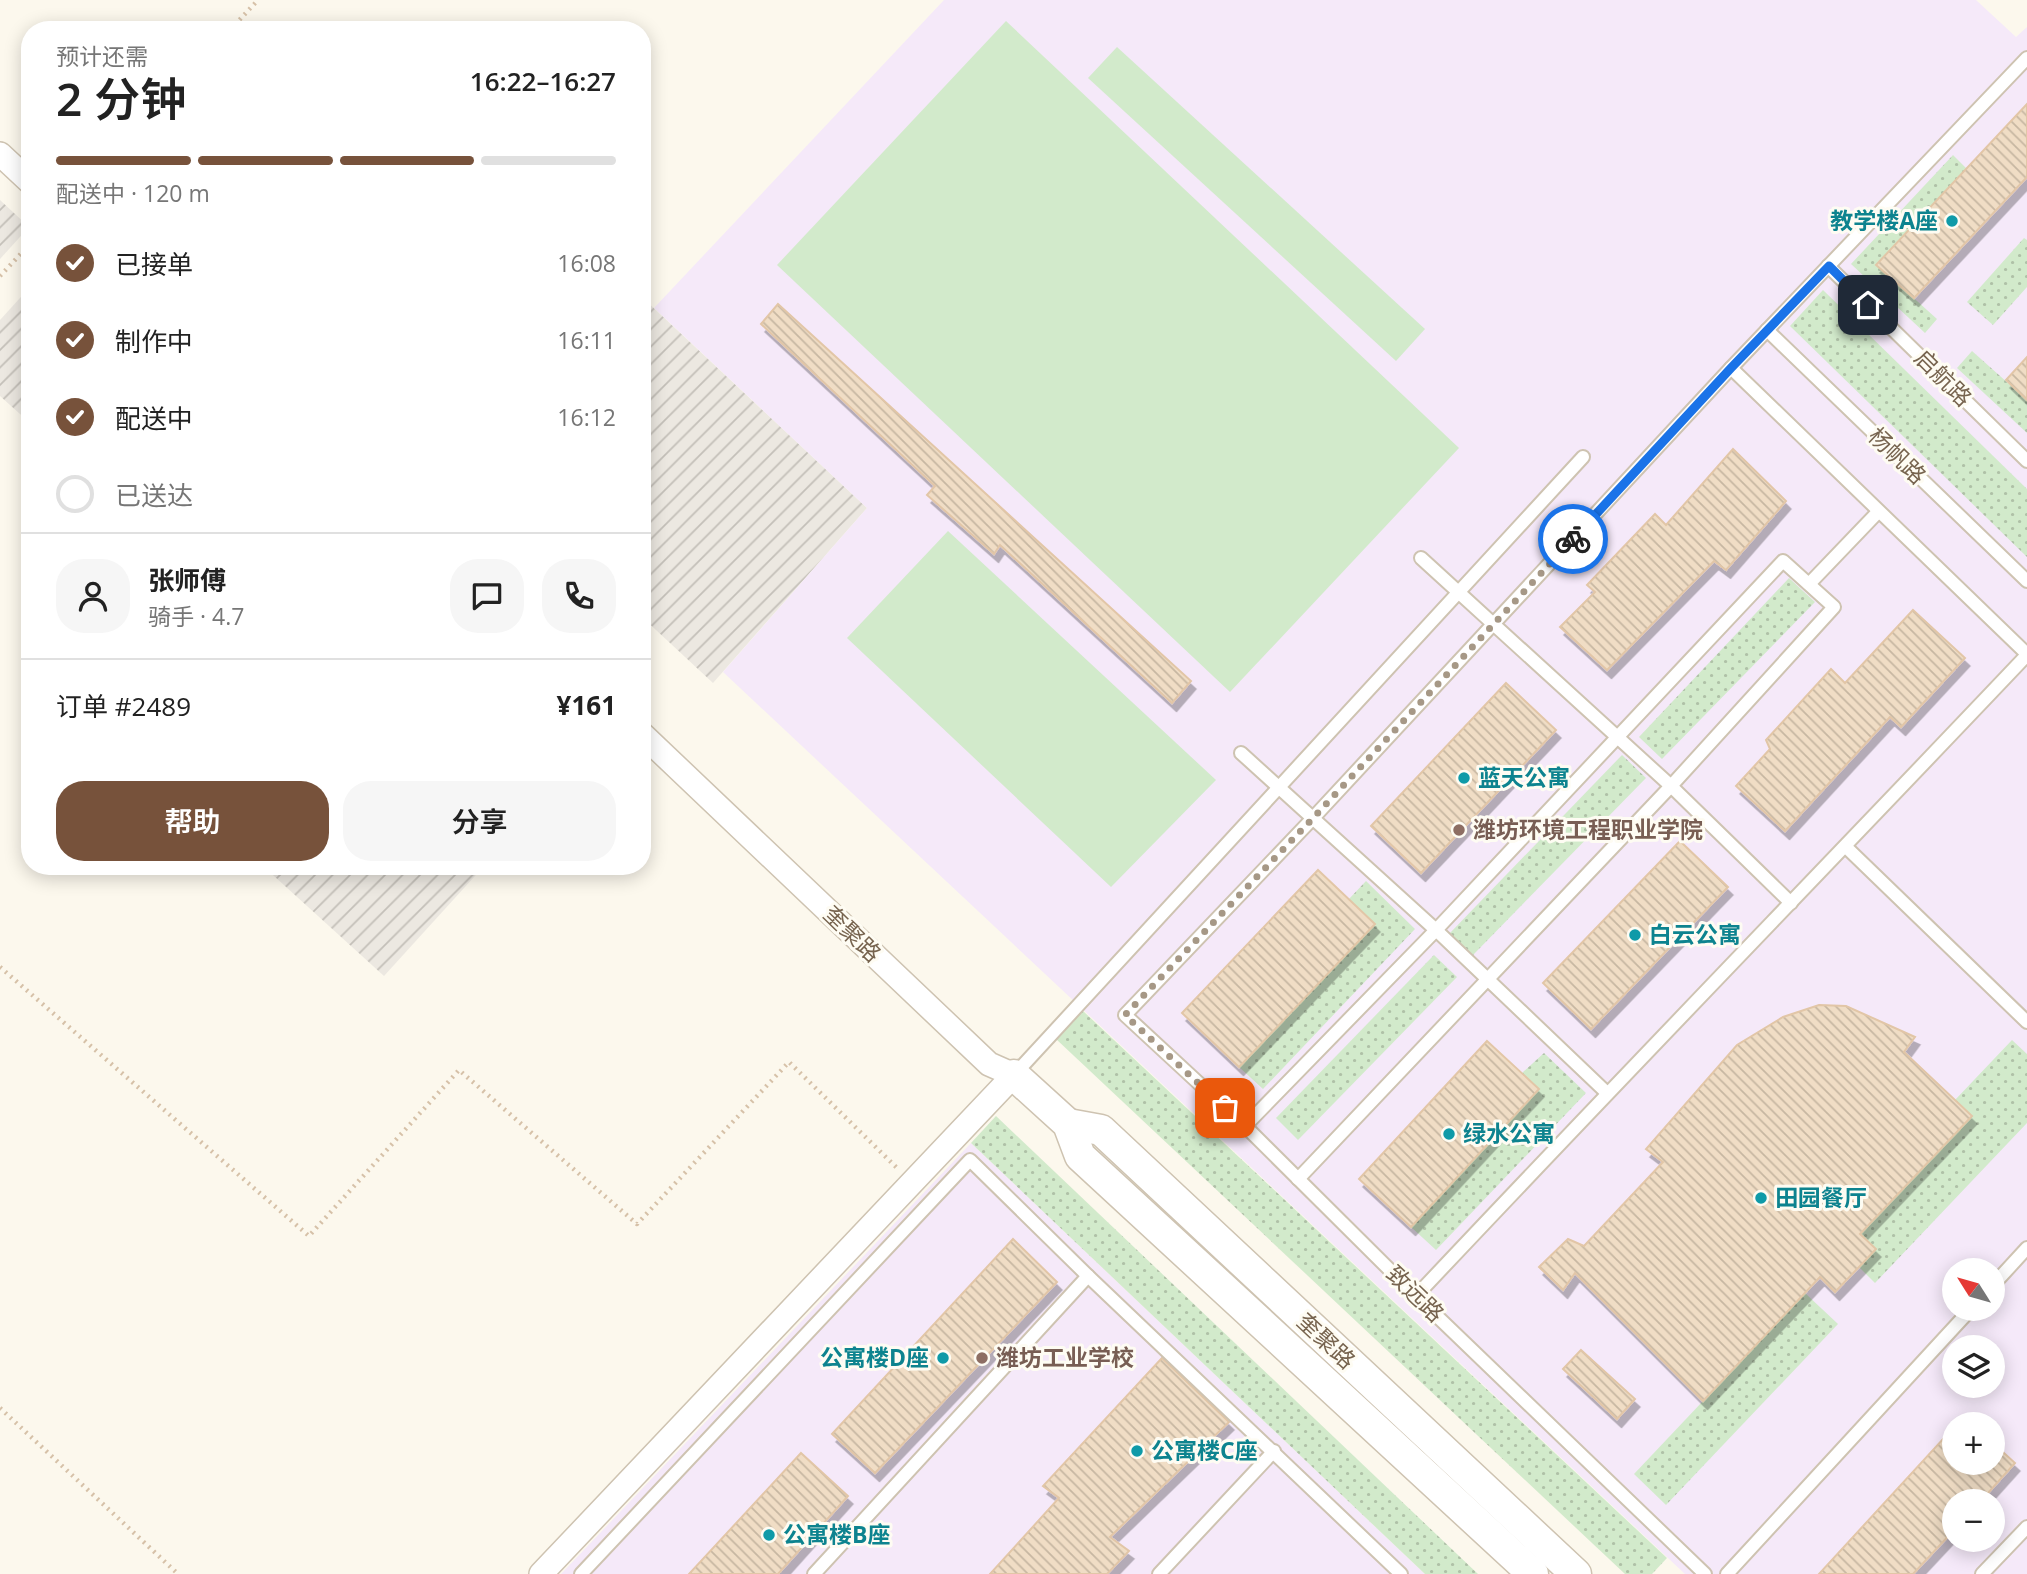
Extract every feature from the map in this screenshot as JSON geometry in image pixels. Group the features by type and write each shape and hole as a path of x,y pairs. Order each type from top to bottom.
{"street":[{"path":"0,154 21,174"},
{"name":"奎聚路","path":"651,743 989,1064 1014,1075 1068,1124 1080,1156 1533,1574"},
{"path":"541,1574 1014,1075"},
{"name":"奎聚路","path":"1068,1124 1101,1130 1576,1574"}],"lane":[{"path":"1314,817 1731,368 2027,58"},
{"name":"启航路","path":"1829,266 2027,461"},
{"name":"杨帆路","path":"1767,330 2027,581"},
{"path":"1416,1297 2027,654 1731,368"},
{"path":"1014,1075 1583,457"},
{"path":"1810,584 1878,512"},
{"path":"1421,558 1671,786 1791,903"},
{"path":"1245,1126 1436,930 1783,561 1834,607 1671,786 1298,1179"},
{"path":"1241,753 1436,930 1607,1093"},
{"name":"致远路","path":"1314,817 1125,1015 1245,1126 1416,1297 1704,1574"},
{"path":"1846,846 2027,1022"},
{"path":"581,1574 970,1160 1401,1574"},
{"path":"2006,1271 2027,1248"},
{"path":"814,1574 1088,1276"},
{"path":"1727,1574 1960,1321"},
{"path":"1159,1574 1274,1451"},
{"path":"1982,1574 2027,1527"}],"path":[{"path":"238,21 258,0"},
{"path":"0,276 21,254"},
{"path":"0,967 309,1236 460,1070 637,1224 789,1062 913,1183"},
{"path":"0,1408 178,1574"}],"shaded area":[{"name":"潍坊环境工程职业学院","path":"944,0 1976,0 2016,37 2027,27 2027,1574 1685,1574 723,672 867,508 654,308"},
{"path":"0,200 21,220 21,236 0,259"},
{"path":"21,297 21,415 0,396 0,320"},
{"path":"651,305 867,508 713,683 651,625"},
{"path":"273,875 476,875 384,976"},
{"name":"潍坊工业学校","path":"971,1143 1425,1574 561,1574"}],"green space":[{"path":"1006,21 1459,448 1230,692 777,265"},
{"path":"1117,47 1425,329 1396,361 1088,78"},
{"path":"1953,155 1967,169 1877,265 1937,319 1925,333 1851,264"},
{"path":"2024,238 2027,240 2027,287 1993,325 1967,302"},
{"path":"1823,290 2027,489 2027,557 1790,326"},
{"path":"1972,351 2027,400 2027,433 1957,368"},
{"path":"948,531 1216,780 1111,887 847,638"},
{"path":"1789,578 1815,602 1662,759 1639,737"},
{"path":"1622,755 1646,778 1473,955 1450,933"},
{"path":"1366,881 1415,929 1263,1089 1239,1067 1375,924 1349,899"},
{"path":"1434,955 1457,977 1298,1140 1276,1118"},
{"path":"1082,1010 1667,1558 1652,1574 1625,1574 1056,1039"},
{"path":"2012,1040 2027,1054 2027,1123 1875,1283 1859,1267 1876,1249 1860,1234 1972,1116 1955,1100"},
{"path":"1544,1053 1586,1093 1436,1250 1411,1227 1539,1089 1522,1073"},
{"path":"996,1116 1478,1574 1425,1574 971,1143"},
{"path":"1805,1293 1838,1324 1666,1505 1634,1474"}],"building":[{"name":"教学楼A座","path":"2027,104 2027,177 1914,298 1876,265"},
{"path":"778,304 1191,681 1172,703 1000,545 994,554 927,495 935,486 761,324"},
{"path":"2027,357 2027,400 2006,380"},
{"path":"1733,449 1786,501 1726,570 1714,561 1607,670 1560,627 1595,592 1587,585 1655,514 1666,525"},
{"path":"1913,610 1965,658 1901,727 1890,717 1785,831 1736,786 1770,749 1766,740 1831,669 1845,683"},
{"name":"蓝天公寓","path":"1506,683 1556,730 1421,873 1371,826"},
{"name":"白云公寓","path":"1680,841 1728,887 1591,1029 1543,983"},
{"path":"1318,870 1375,924 1239,1067 1182,1013"},
{"name":"田园餐厅","path":"1819,1005 1846,1006 1915,1037 1904,1052 1972,1116 1860,1234 1876,1249 1835,1292 1820,1277 1703,1401 1575,1273 1563,1290 1539,1267 1568,1239 1584,1246 1663,1162 1646,1149 1737,1045 1783,1017"},
{"name":"绿水公寓","path":"1487,1041 1539,1089 1411,1227 1359,1179"},
{"name":"公寓楼D座","path":"1013,1239 1057,1282 875,1473 832,1434"},
{"path":"1581,1350 1635,1399 1617,1419 1563,1369"},
{"name":"公寓楼C座","path":"1162,1358 1229,1422 1110,1537 1129,1551 1107,1574 990,1574 1059,1498 1043,1486"},
{"path":"1942,1440 1942,1475 2004,1475 1992,1489 1942,1489 1942,1543 1913,1574 1819,1574"},
{"name":"公寓楼B座","path":"801,1453 848,1496 778,1574 689,1574"},
{"path":"2005,1454 2015,1463 2005,1474"}],"way so far":[{"path":"1225,1108 1125,1015 1573,539"}],"place":[{"name":"教学楼A座","path":"1952,221"},
{"name":"蓝天公寓","path":"1464,778"},
{"name":"潍坊环境工程职业学院","path":"1459,830"},
{"name":"白云公寓","path":"1635,935"},
{"name":"绿水公寓","path":"1449,1134"},
{"name":"田园餐厅","path":"1761,1198"},
{"name":"公寓楼D座","path":"943,1358"},
{"name":"潍坊工业学校","path":"982,1358"},
{"name":"公寓楼C座","path":"1137,1451"},
{"name":"公寓楼B座","path":"769,1535"}],"route":[{"path":"1573,539 1829,266 1868,305"}]}
